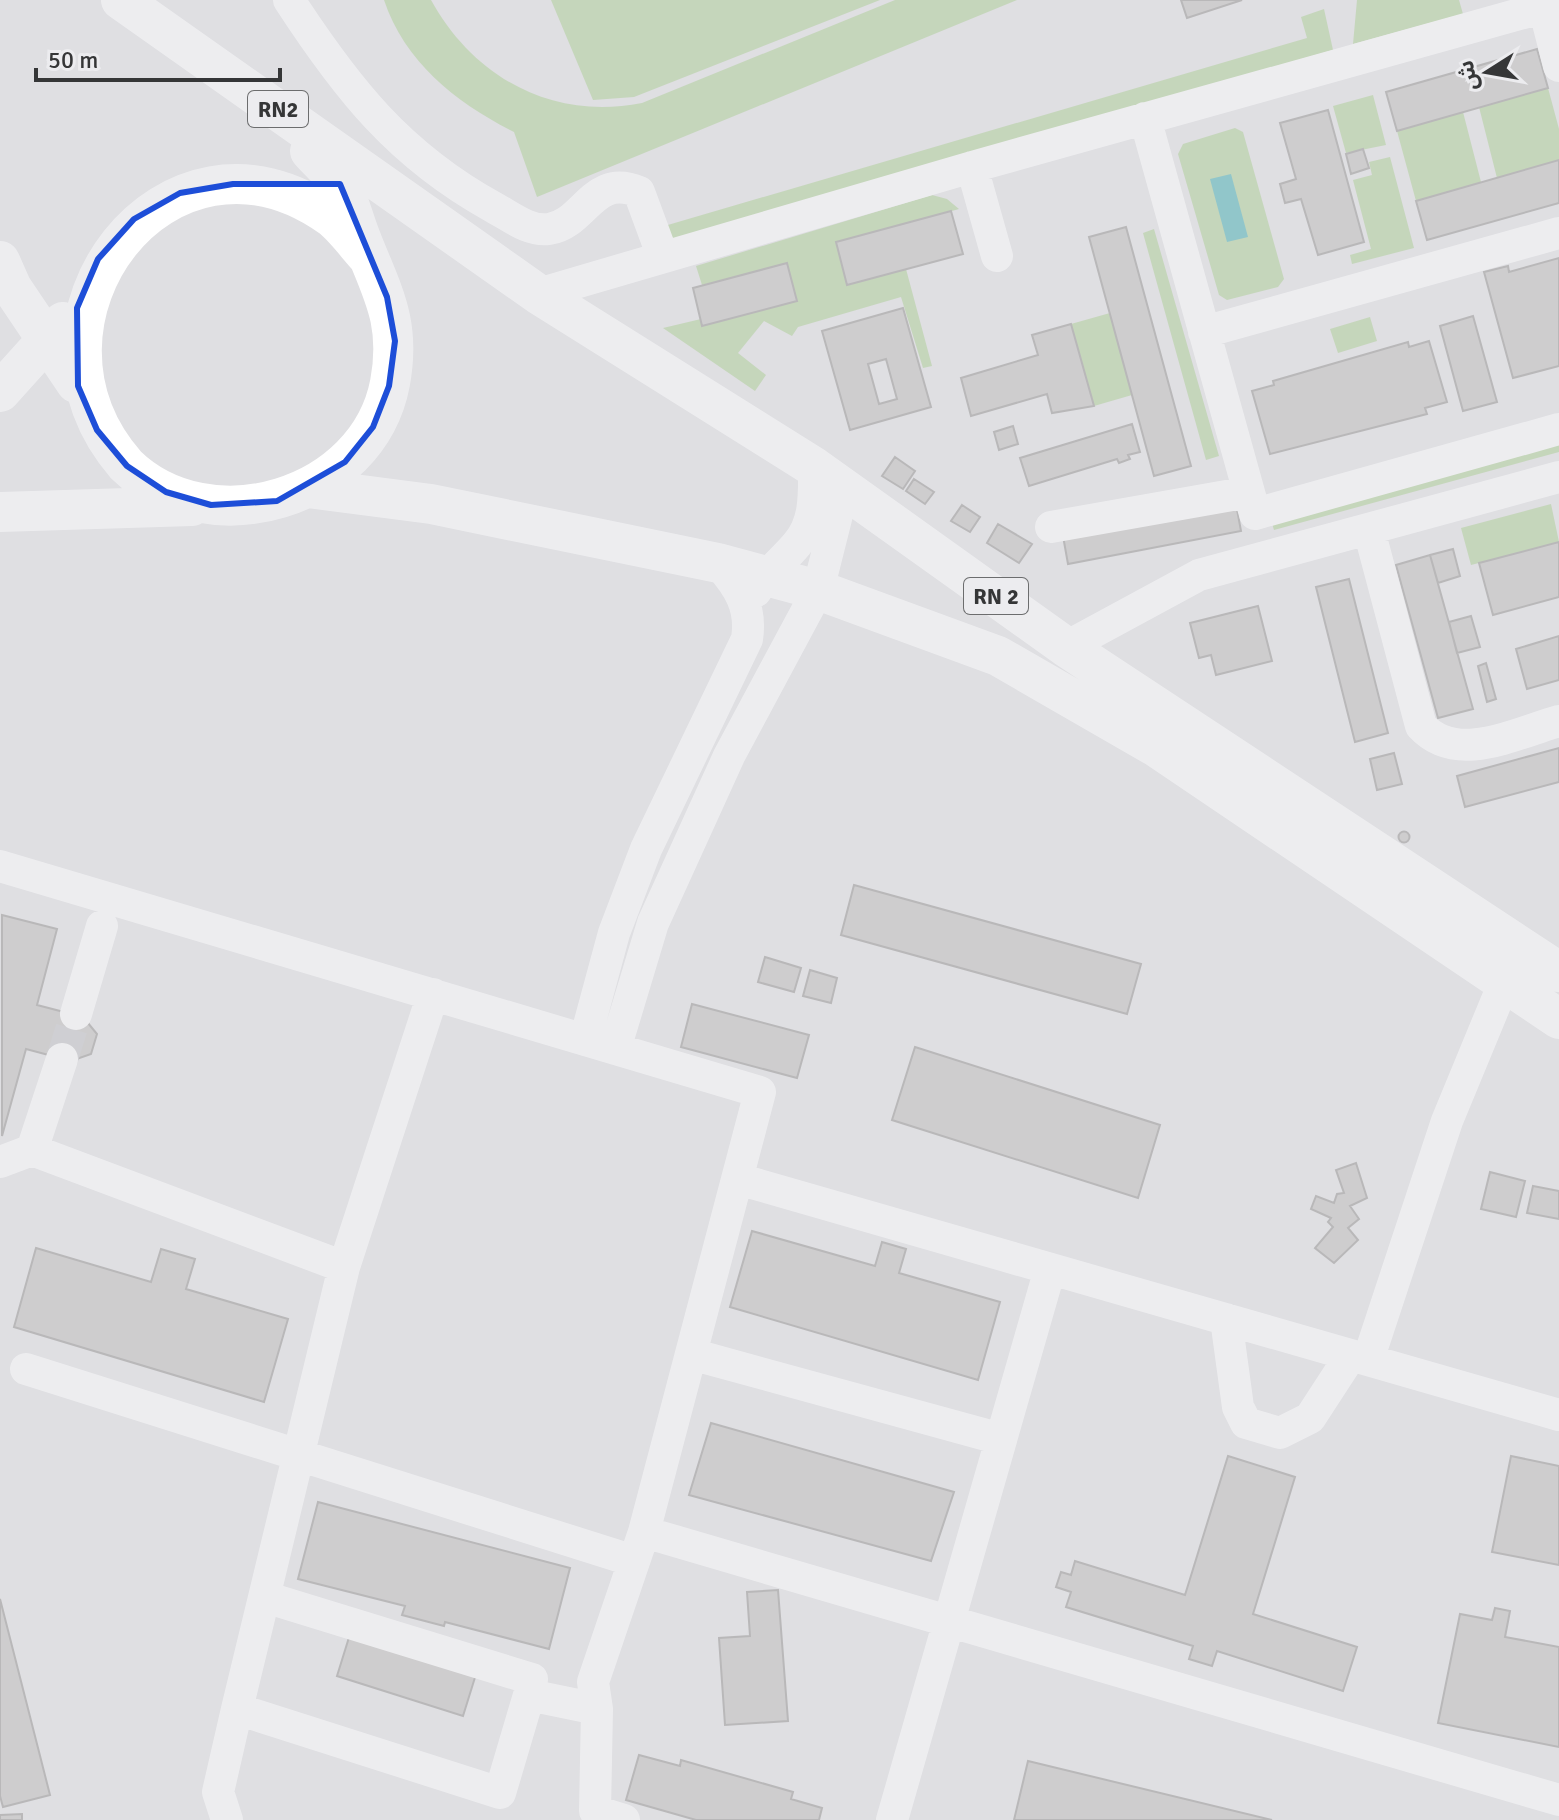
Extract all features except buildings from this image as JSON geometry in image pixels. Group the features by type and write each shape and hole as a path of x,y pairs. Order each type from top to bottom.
{"main road":[{"name":"RN2","path":"121,0 258,94 433,221"},
{"name":"RN2","path":"258,94 340,184 368,257"},
{"name":"RN2","path":"233,184 340,184 433,221"},
{"path":"0,512 245,506 277,501 308,488 345,462 373,427 389,386 395,341 387,297 368,257 332,218 285,192 233,184 180,193 134,219 98,259 77,308 72,347 78,386"},
{"name":"RN 2","path":"433,221 538,294 829,477 1066,647 1559,972"},
{"path":"6,275 78,386 97,430 127,466 166,492 211,505"},
{"path":"0,382 13,336 6,275"},
{"path":"0,392 77,308"},
{"name":"RN 2","path":"308,488 431,504 765,574 818,590 998,656 1156,747 1559,1019"}],"lane":[{"path":"289,0 328,61 387,132 459,188 527,226 543,230 557,228 606,189 625,186 639,192 663,257"},
{"path":"538,294 972,167 1551,5 1559,66"},
{"path":"1145,118 1255,514 1559,429"},
{"path":"972,167 997,256"},
{"path":"1204,332 1559,233"},
{"path":"600,1044 614,933 641,863 742,656 754,594 765,574 799,542 829,477"},
{"path":"600,1044 729,756 818,590 829,477"},
{"path":"1066,647 1199,575 1559,477"},
{"path":"1051,527 1249,492"},
{"path":"1369,530 1421,726 1431,737 1463,748 1559,721"},
{"path":"718,563 733,580 750,613"},
{"path":"0,866 760,1092 639,1546 593,1682 597,1709 595,1811 624,1820"},
{"path":"76,1014 102,926"},
{"path":"1226,1319 1238,1407 1246,1423 1280,1433 1310,1418 1359,1358 1447,1121 1504,983"},
{"path":"227,1820 218,1792 301,1457 344,1267 433,994"},
{"path":"32,1150 62,1059"},
{"path":"0,1162 32,1150 344,1267"},
{"path":"738,1179 1559,1415"},
{"path":"892,1820 1050,1269"},
{"path":"691,1354 1001,1439"},
{"path":"26,1369 301,1457 639,1546 947,1621 1559,1800"},
{"path":"237,1709 500,1793 529,1695 532,1679 265,1597"},
{"path":"529,1695 597,1709"}],"highlighted area":[{"path":"233,184 340,184 387,297 395,341 389,386 373,427 345,462 277,501 211,505 166,492 127,466 97,430 78,386 77,308 98,259 134,219 180,193"}],"green space":[{"path":"384,0 431,0 449,28 470,52 493,72 519,88 547,99 609,107 642,103 895,0 1017,0 537,197 514,132 453,94 419,62 393,23"},
{"path":"551,0 880,0 634,97 593,100"},
{"path":"1357,0 1459,0 1463,14 1353,44"},
{"path":"1324,9 1333,50 665,244 661,227 1307,38 1301,17"},
{"path":"1548,88 1559,129 1559,160 1497,178 1479,107"},
{"path":"1373,95 1386,145 1346,153 1333,106"},
{"path":"1463,112 1481,182 1416,201 1397,131"},
{"path":"1235,128 1243,132 1284,279 1278,287 1227,300 1219,295 1178,154 1183,144"},
{"path":"1390,157 1414,248 1352,264 1350,255 1371,249 1353,180 1372,175 1369,162"},
{"path":"932,195 947,199 959,209 837,243 848,285 906,269 932,366 923,368 901,297 798,327 792,336 764,321 738,353 766,375 755,391 663,328 701,319 703,326 797,301 787,263 702,285 696,266"},
{"path":"1154,229 1219,456 1206,460 1143,233"},
{"path":"1110,313 1132,395 1094,406 1071,324"},
{"path":"1370,317 1377,341 1338,353 1330,329"},
{"path":"1559,440 1559,452 1274,530 1271,520"},
{"path":"1551,504 1559,542 1471,565 1461,528"}],"water":[{"path":"1231,174 1248,237 1227,242 1210,179"}],"tunnel":[{"path":"62,1059 76,1014"}]}
